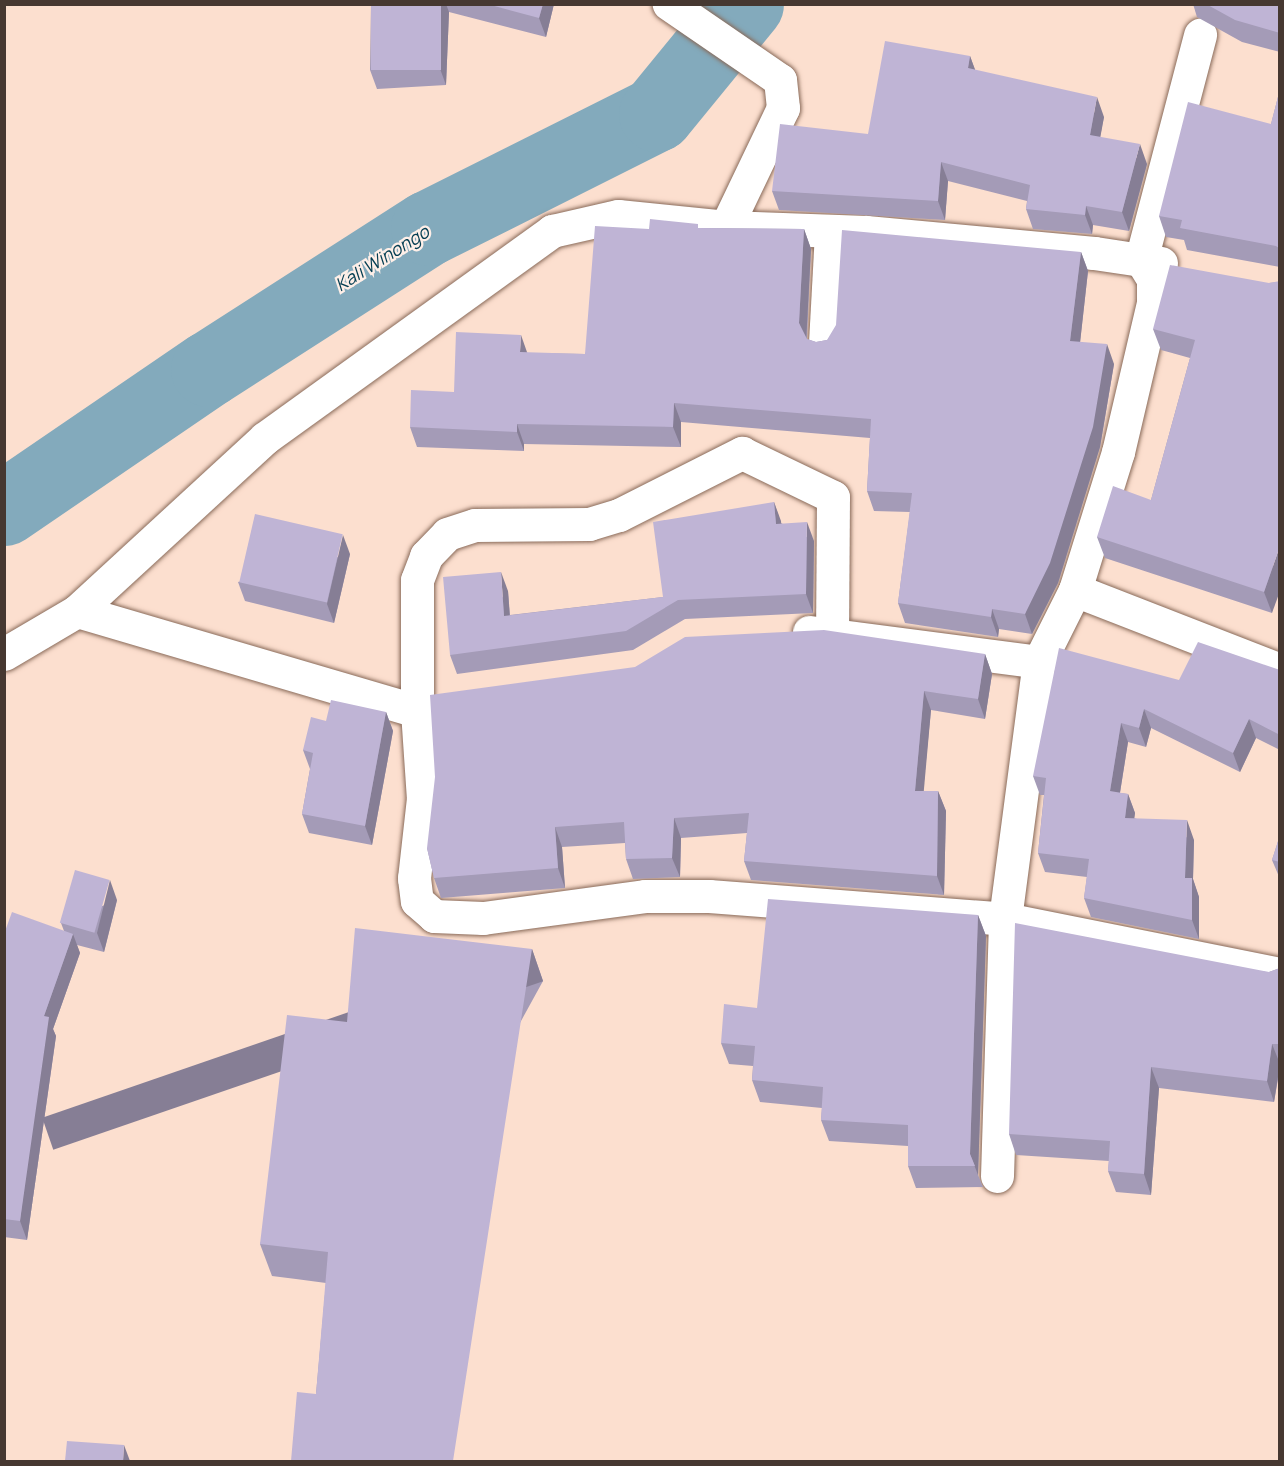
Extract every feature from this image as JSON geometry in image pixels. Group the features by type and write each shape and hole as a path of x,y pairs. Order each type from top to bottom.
{"street":[{"path":"669,4 757,61 780,80 783,108 726,227"},
{"path":"997,1176 1005,919 1039,662 1076,590 1118,452 1153,303 1153,279 1141,260 1200,35"},
{"path":"4,654 77,611 265,438 552,231 618,216 726,227 831,231 1141,260 1187,268"},
{"path":"825,344 831,231"},
{"path":"832,631 833,497 742,453 619,515 589,524 475,525 447,534 426,556 417,580 417,705 423,798 414,878 417,901 434,916 483,918 645,896 709,896 1005,919 1280,974"},
{"path":"1076,590 1280,670"},
{"path":"77,611 417,705 451,695"},
{"path":"776,634 832,631 1039,662"}],"building":[{"path":"371,4 441,4 441,70 371,70"},
{"path":"487,4 543,4 539,18"},
{"path":"1206,4 1280,4 1280,33 1235,20"},
{"path":"885,41 970,56 968,68 1097,97 1090,135 1140,144 1122,212 1086,206 1085,215 1026,209 1030,185 941,162 938,201 772,191 780,124 868,134"},
{"path":"1280,89 1280,249 1276,246 1180,228 1182,220 1159,216 1188,102 1271,124"},
{"path":"650,219 698,224 698,228 804,229 799,323 807,339 816,342 827,340 836,325 842,230 1081,252 1070,341 1107,344 1093,427 1050,563 1025,614 992,609 991,617 898,603 912,493 867,491 871,419 674,403 673,427 517,424 517,432 410,427 411,390 454,392 456,332 521,335 520,352 585,354 595,226 649,229"},
{"path":"1170,265 1269,283 1280,281 1280,546 1264,592 1097,537 1113,486 1151,500 1195,340 1153,329"},
{"path":"774,502 776,524 807,522 806,594 678,600 626,631 450,655 443,577 501,572 504,616 663,597 653,522"},
{"path":"255,514 343,534 327,602 239,582"},
{"path":"824,630 985,654 978,699 924,691 915,791 938,791 937,876 744,861 749,813 674,818 672,858 626,859 624,822 555,827 558,868 434,878 427,848 435,777 430,695 635,667 685,637"},
{"path":"1198,642 1280,670 1280,735 1249,719 1233,753 1144,709 1139,728 1121,723 1110,791 1128,794 1125,818 1187,820 1185,878 1192,878 1192,920 1084,898 1089,859 1038,853 1046,778 1033,776 1059,648 1179,680"},
{"path":"331,700 386,712 365,826 302,814 313,753 303,750 311,717 326,721"},
{"path":"1280,835 1280,862 1272,860"},
{"path":"75,870 110,880 94,933 60,923"},
{"path":"768,899 978,915 970,1154 975,1166 908,1166 908,1125 821,1120 823,1087 752,1080 755,1046 721,1043 724,1004 757,1008"},
{"path":"12,912 73,934 44,1016 49,1017 20,1221 4,1219 4,934"},
{"path":"1015,923 1269,972 1280,968 1280,1044 1272,1044 1267,1081 1151,1067 1144,1174 1108,1171 1110,1141 1009,1134"},
{"path":"355,928 532,949 453,1461 291,1461 297,1392 316,1394 328,1252 260,1244 287,1015 347,1022"},
{"path":"67,1441 124,1445 123,1461 65,1461"}],"waterway":[{"name":"Kali Winongo","path":"4,508 208,369 428,228 656,114 746,4"}]}
